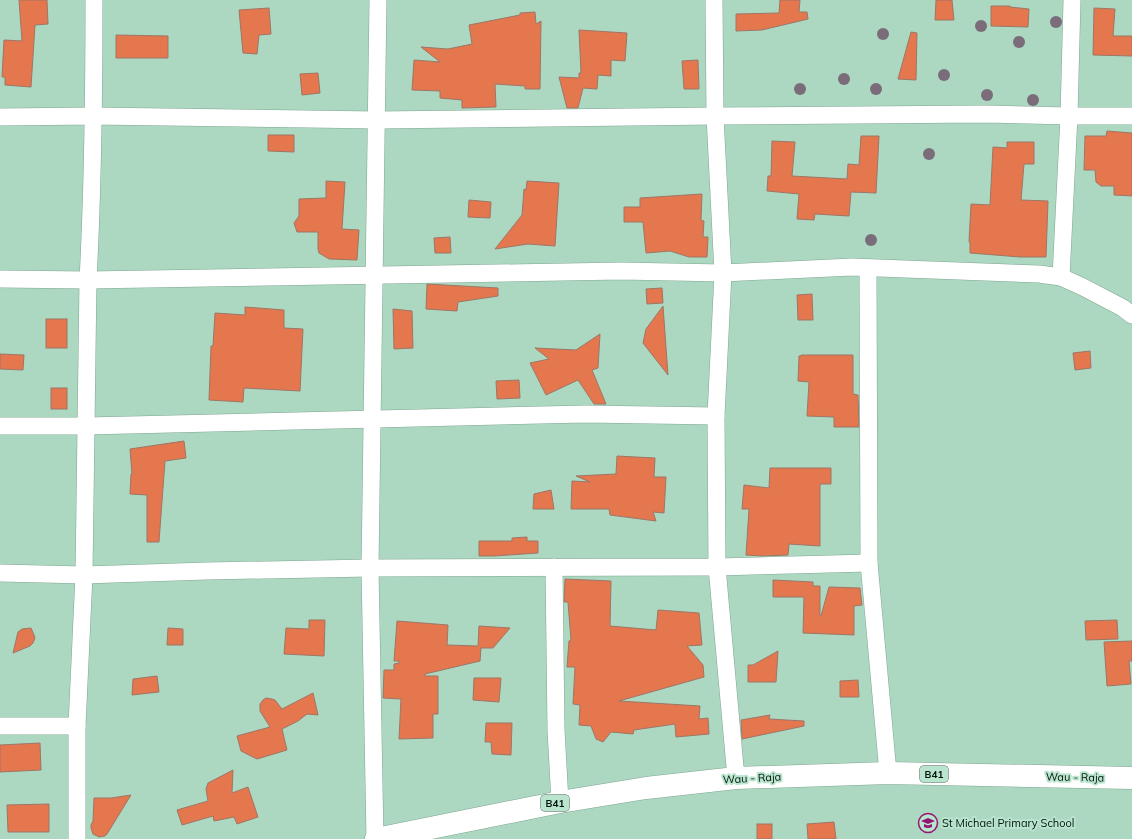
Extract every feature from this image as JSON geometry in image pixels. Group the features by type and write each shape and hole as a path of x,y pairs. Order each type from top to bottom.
{"main road":[{"name":"Wau - Raja","path":"376,839 560,802 646,788 736,778 888,773 1132,778"}],"street":[{"path":"77,839 77,726 84,575 88,280 94,116 94,0"},
{"path":"376,839 370,568 378,0"},
{"path":"714,0 715,116 724,274 716,416 717,567 736,778"},
{"path":"1061,277 1069,116 1072,0"},
{"path":"0,117 94,116 377,120 985,114 1132,116"},
{"path":"0,279 88,280 621,272 724,274 852,267 1039,274 1061,277 1123,308 1132,315"},
{"path":"868,268 869,563 888,773"},
{"path":"0,426 87,426 585,414 716,416"},
{"path":"0,573 84,575 370,568 717,567 869,563"},
{"path":"554,567 556,730 560,802"},
{"path":"0,726 77,726"}],"building":[{"path":"19,0 47,0 48,24 35,25 31,87 5,85 5,77 2,77 4,40 22,41"},
{"path":"780,0 800,0 799,12 807,12 808,19 762,30 736,31 736,14 779,13"},
{"path":"936,0 952,0 954,20 935,20"},
{"path":"991,6 1010,6 1029,9 1028,27 991,26"},
{"path":"269,8 271,34 259,35 257,54 243,53 239,10"},
{"path":"1094,8 1115,9 1113,36 1132,36 1132,56 1093,55"},
{"path":"535,12 536,24 541,21 540,89 525,89 525,86 495,84 496,107 462,108 462,100 440,98 440,91 412,90 414,60 440,62 421,47 448,49 472,44 469,25 520,15 520,13"},
{"path":"579,30 627,33 625,61 611,60 611,76 598,75 597,89 583,88 578,108 567,108 559,77 579,78 579,73 581,73"},
{"path":"911,32 917,33 916,80 898,79"},
{"path":"116,35 168,36 168,58 116,58"},
{"path":"698,60 699,89 684,89 682,61"},
{"path":"318,73 320,93 302,95 300,74"},
{"path":"1107,131 1132,133 1132,196 1114,195 1114,186 1101,186 1096,182 1095,170 1084,170 1085,136 1106,136"},
{"path":"268,135 294,135 294,152 268,151"},
{"path":"861,136 879,136 876,193 851,192 849,216 815,214 814,220 797,219 799,194 767,191 768,176 771,176 772,141 795,142 792,176 847,179 848,164 859,165"},
{"path":"1007,142 1034,142 1034,164 1024,164 1021,200 1048,201 1046,257 1020,257 970,253 969,242 971,204 990,205 993,147 1007,148"},
{"path":"326,181 345,182 342,229 359,230 357,260 329,259 319,253 318,232 297,232 294,223 299,216 299,199 326,198"},
{"path":"527,181 559,183 555,246 528,244 495,249 522,215 524,189 526,190"},
{"path":"702,194 701,220 704,221 703,237 708,237 707,257 689,257 670,251 646,253 643,222 624,222 624,207 640,207 640,198"},
{"path":"469,200 491,202 490,218 468,217"},
{"path":"450,237 451,253 435,253 434,238"},
{"path":"427,284 498,288 498,296 458,302 457,311 426,309"},
{"path":"662,288 663,303 647,304 646,289"},
{"path":"812,294 813,320 798,320 797,295"},
{"path":"663,306 668,375 643,343 646,329"},
{"path":"245,307 284,310 284,328 303,329 300,391 244,388 243,402 209,400 211,346 213,346 215,313 245,315"},
{"path":"393,309 412,311 413,348 394,349"},
{"path":"46,319 67,319 67,348 46,348"},
{"path":"600,334 598,368 592,370 606,404 594,404 578,380 546,395 530,363 549,359 535,348 576,350"},
{"path":"1090,351 1091,368 1075,370 1073,353"},
{"path":"0,354 24,355 23,370 0,369"},
{"path":"853,355 853,394 858,395 859,427 834,427 834,417 807,416 809,382 798,381 799,356"},
{"path":"519,380 520,398 497,399 496,381"},
{"path":"51,388 67,388 67,409 51,409"},
{"path":"184,441 186,458 165,461 159,542 147,542 147,495 130,494 132,474 130,449"},
{"path":"617,456 655,458 654,477 666,477 664,513 653,512 656,521 610,515 609,509 571,509 572,481 590,482 576,476 616,474"},
{"path":"770,468 831,468 831,484 820,484 820,546 789,544 788,555 746,555 749,509 742,509 744,485 769,488"},
{"path":"551,490 554,509 533,509 534,494"},
{"path":"527,537 527,541 538,541 538,553 479,556 479,541 512,541 512,538"},
{"path":"565,579 611,581 610,626 656,630 658,610 699,613 702,645 687,646 703,665 704,677 619,701 700,706 699,719 708,718 709,734 676,737 675,724 634,730 633,734 611,732 603,742 596,739 591,726 579,725 580,705 573,704 575,667 567,667 569,641 571,640 568,602 564,602"},
{"path":"773,580 813,582 813,586 820,586 820,616 829,587 860,588 862,605 854,606 854,635 803,633 804,597 773,597"},
{"path":"309,620 325,620 324,656 284,654 286,628 309,629"},
{"path":"1117,620 1118,639 1086,640 1085,621"},
{"path":"397,621 448,625 447,645 478,646 479,626 510,628 493,648 481,648 480,661 425,674 425,676 438,676 438,714 433,714 433,738 399,739 401,699 383,698 384,670 394,670 394,664 399,663 399,661 394,661"},
{"path":"31,628 35,638 33,643 30,646 13,653 18,632 22,629"},
{"path":"168,628 183,629 183,645 167,645"},
{"path":"1132,641 1132,661 1129,661 1131,684 1107,686 1104,642"},
{"path":"778,651 776,682 748,682 748,665 753,665"},
{"path":"157,676 159,692 132,695 133,679"},
{"path":"474,678 501,678 499,702 473,700"},
{"path":"858,680 859,697 840,697 840,681"},
{"path":"313,693 318,715 307,714 298,721 282,729 287,750 257,759 241,751 237,736 270,727 260,711 260,704 263,700 266,698 275,700 282,709"},
{"path":"770,715 769,719 804,721 804,726 742,739 741,720"},
{"path":"486,723 512,723 511,755 492,754 491,742 485,742"},
{"path":"40,743 41,770 0,772 0,745"},
{"path":"233,770 232,793 248,787 258,817 237,824 234,817 214,821 213,816 182,825 177,810 208,801 206,789 208,783"},
{"path":"131,795 107,834 99,837 93,834 91,825 93,821 94,798 111,798"},
{"path":"49,804 49,832 8,832 7,805"},
{"path":"834,822 836,839 808,839 807,824"},
{"path":"757,824 772,824 772,839 757,839"}],"place":[{"name":"St Michael Primary School","path":"928,823"}]}
